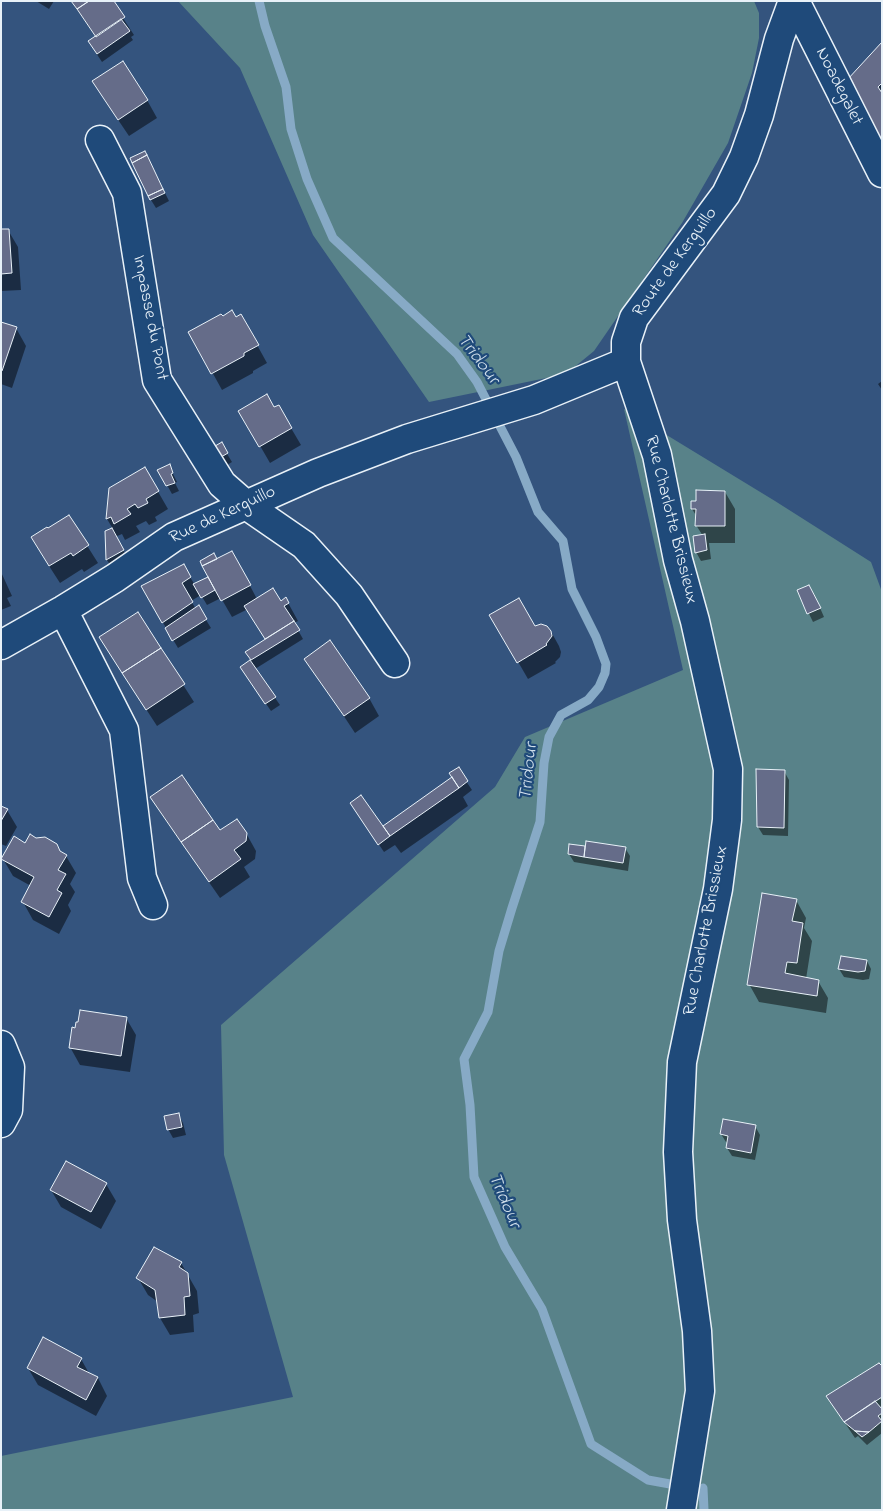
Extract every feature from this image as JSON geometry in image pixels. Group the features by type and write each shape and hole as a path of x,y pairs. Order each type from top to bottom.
{"street":[{"name":"Noadegalet","path":"794,1 882,173"},
{"name":"Route de Kerguillo","path":"626,362 626,342 634,318 726,194 744,157 759,115 779,39 794,1"},
{"name":"Impasse du Pont","path":"100,140 127,193 157,380 222,484 246,505 304,545 349,595 394,663"},
{"name":"Rue de Kerguillo","path":"1,645 115,578 174,537 336,466 407,439 534,400 626,362"},
{"name":"Rue Charlotte Brissieux","path":"626,362 657,455 678,560 695,621 728,769 728,820 718,889 682,1062 678,1152 682,1220 696,1331 700,1391 681,1510"},
{"path":"63,610 124,730 142,878 153,905"},
{"path":"1,1045 10,1067 8,1110 1,1122"}],"green space":[{"path":"178,1 754,1 759,13 759,38 752,73 728,143 682,223 594,351 566,374 429,402 313,235 240,68"},
{"path":"624,409 871,562 882,592 882,1510 1,1510 1,1456 293,1397 224,1155 221,1025 495,787 525,737 683,670"}],"building":[{"path":"71,1 89,1 77,9"},
{"path":"89,1 114,1 125,17 96,37 77,9"},
{"path":"121,19 130,31 97,54 88,41"},
{"path":"882,42 882,83 878,87 882,93 882,142 847,80"},
{"path":"123,61 148,100 118,120 92,81"},
{"path":"145,151 147,155 132,163 130,158"},
{"path":"147,155 163,189 148,196 132,163"},
{"path":"163,189 165,193 150,200 148,196"},
{"path":"1,229 9,229 12,273 1,274"},
{"path":"232,310 236,317 241,314 259,345 244,353 244,356 211,374 188,332"},
{"path":"1,322 17,327 2,371 1,371"},
{"path":"267,394 274,407 279,405 292,428 259,447 238,411"},
{"path":"222,442 228,453 216,460 210,449"},
{"path":"170,464 173,473 171,474 175,483 166,486 157,470"},
{"path":"145,467 159,491 146,499 148,503 138,508 135,504 127,509 131,514 114,524 111,517 106,519 109,488"},
{"path":"696,490 725,491 725,526 695,526 696,509 691,509 691,501 696,501"},
{"path":"69,515 89,545 73,556 71,553 49,566 31,537"},
{"path":"112,528 124,550 106,560 105,531"},
{"path":"705,534 707,550 695,553 693,536"},
{"path":"232,551 251,585 221,601 202,566"},
{"path":"214,553 217,559 202,566 200,561"},
{"path":"184,564 191,577 182,583 193,602 162,623 141,586"},
{"path":"208,577 215,590 201,598 193,584"},
{"path":"809,585 821,608 807,614 797,590"},
{"path":"273,588 281,601 286,597 289,603 284,606 294,621 265,639 244,606"},
{"path":"519,598 535,626 541,624 547,626 552,636 547,645 517,663 489,615"},
{"path":"199,605 207,619 172,641 165,628"},
{"path":"138,612 161,648 122,673 99,637"},
{"path":"294,621 300,630 251,660 245,652"},
{"path":"330,640 370,698 344,716 304,659"},
{"path":"161,648 185,684 146,710 122,673"},
{"path":"250,660 276,697 265,704 240,667"},
{"path":"459,767 468,781 459,788 449,773"},
{"path":"756,769 785,770 784,828 757,827"},
{"path":"182,775 213,820 181,842 150,797"},
{"path":"452,777 459,788 390,836 383,826"},
{"path":"361,795 390,836 378,845 350,803"},
{"path":"1,806 8,809 1,821"},
{"path":"237,819 247,833 246,841 234,850 241,859 209,882 181,842 213,820 220,830"},
{"path":"30,834 36,838 45,837 57,844 60,851 67,855 58,870 66,874 57,890 62,893 49,917 21,902 34,877 1,859 14,836 25,843"},
{"path":"586,841 626,847 623,863 584,857"},
{"path":"569,844 585,846 584,857 568,854"},
{"path":"762,893 797,899 792,921 803,923 797,963 787,962 785,973 819,980 817,996 747,985"},
{"path":"841,956 867,960 865,971 858,972 838,969"},
{"path":"80,1010 127,1017 121,1056 69,1048 72,1027 75,1028 76,1022 78,1022"},
{"path":"179,1113 182,1127 167,1130 164,1116"},
{"path":"723,1119 756,1125 751,1153 726,1148 728,1136 720,1134"},
{"path":"66,1161 107,1183 91,1212 50,1190"},
{"path":"154,1247 182,1262 179,1267 188,1273 190,1296 184,1297 185,1315 159,1318 155,1290 136,1278"},
{"path":"43,1337 82,1358 77,1367 98,1377 86,1400 27,1368"},
{"path":"879,1363 882,1366 882,1397 844,1422 826,1396"},
{"path":"875,1401 882,1409 882,1413 878,1416 882,1421 869,1432 855,1431 844,1422"},
{"path":"855,1431 869,1432 862,1437"}],"waterway":[{"name":"Tridour","path":"259,1 265,26 286,87 291,129 307,179 333,238 457,354 477,382 516,457 538,512 563,541 572,589 596,637 606,664 605,673 599,687 588,700 561,715 549,737 544,763 540,822 499,951 488,1012 464,1059 470,1105 474,1177 505,1247 542,1309 591,1444 648,1480 681,1486"},
{"name":"Tridour","path":"703,1488 704,1510"}]}
